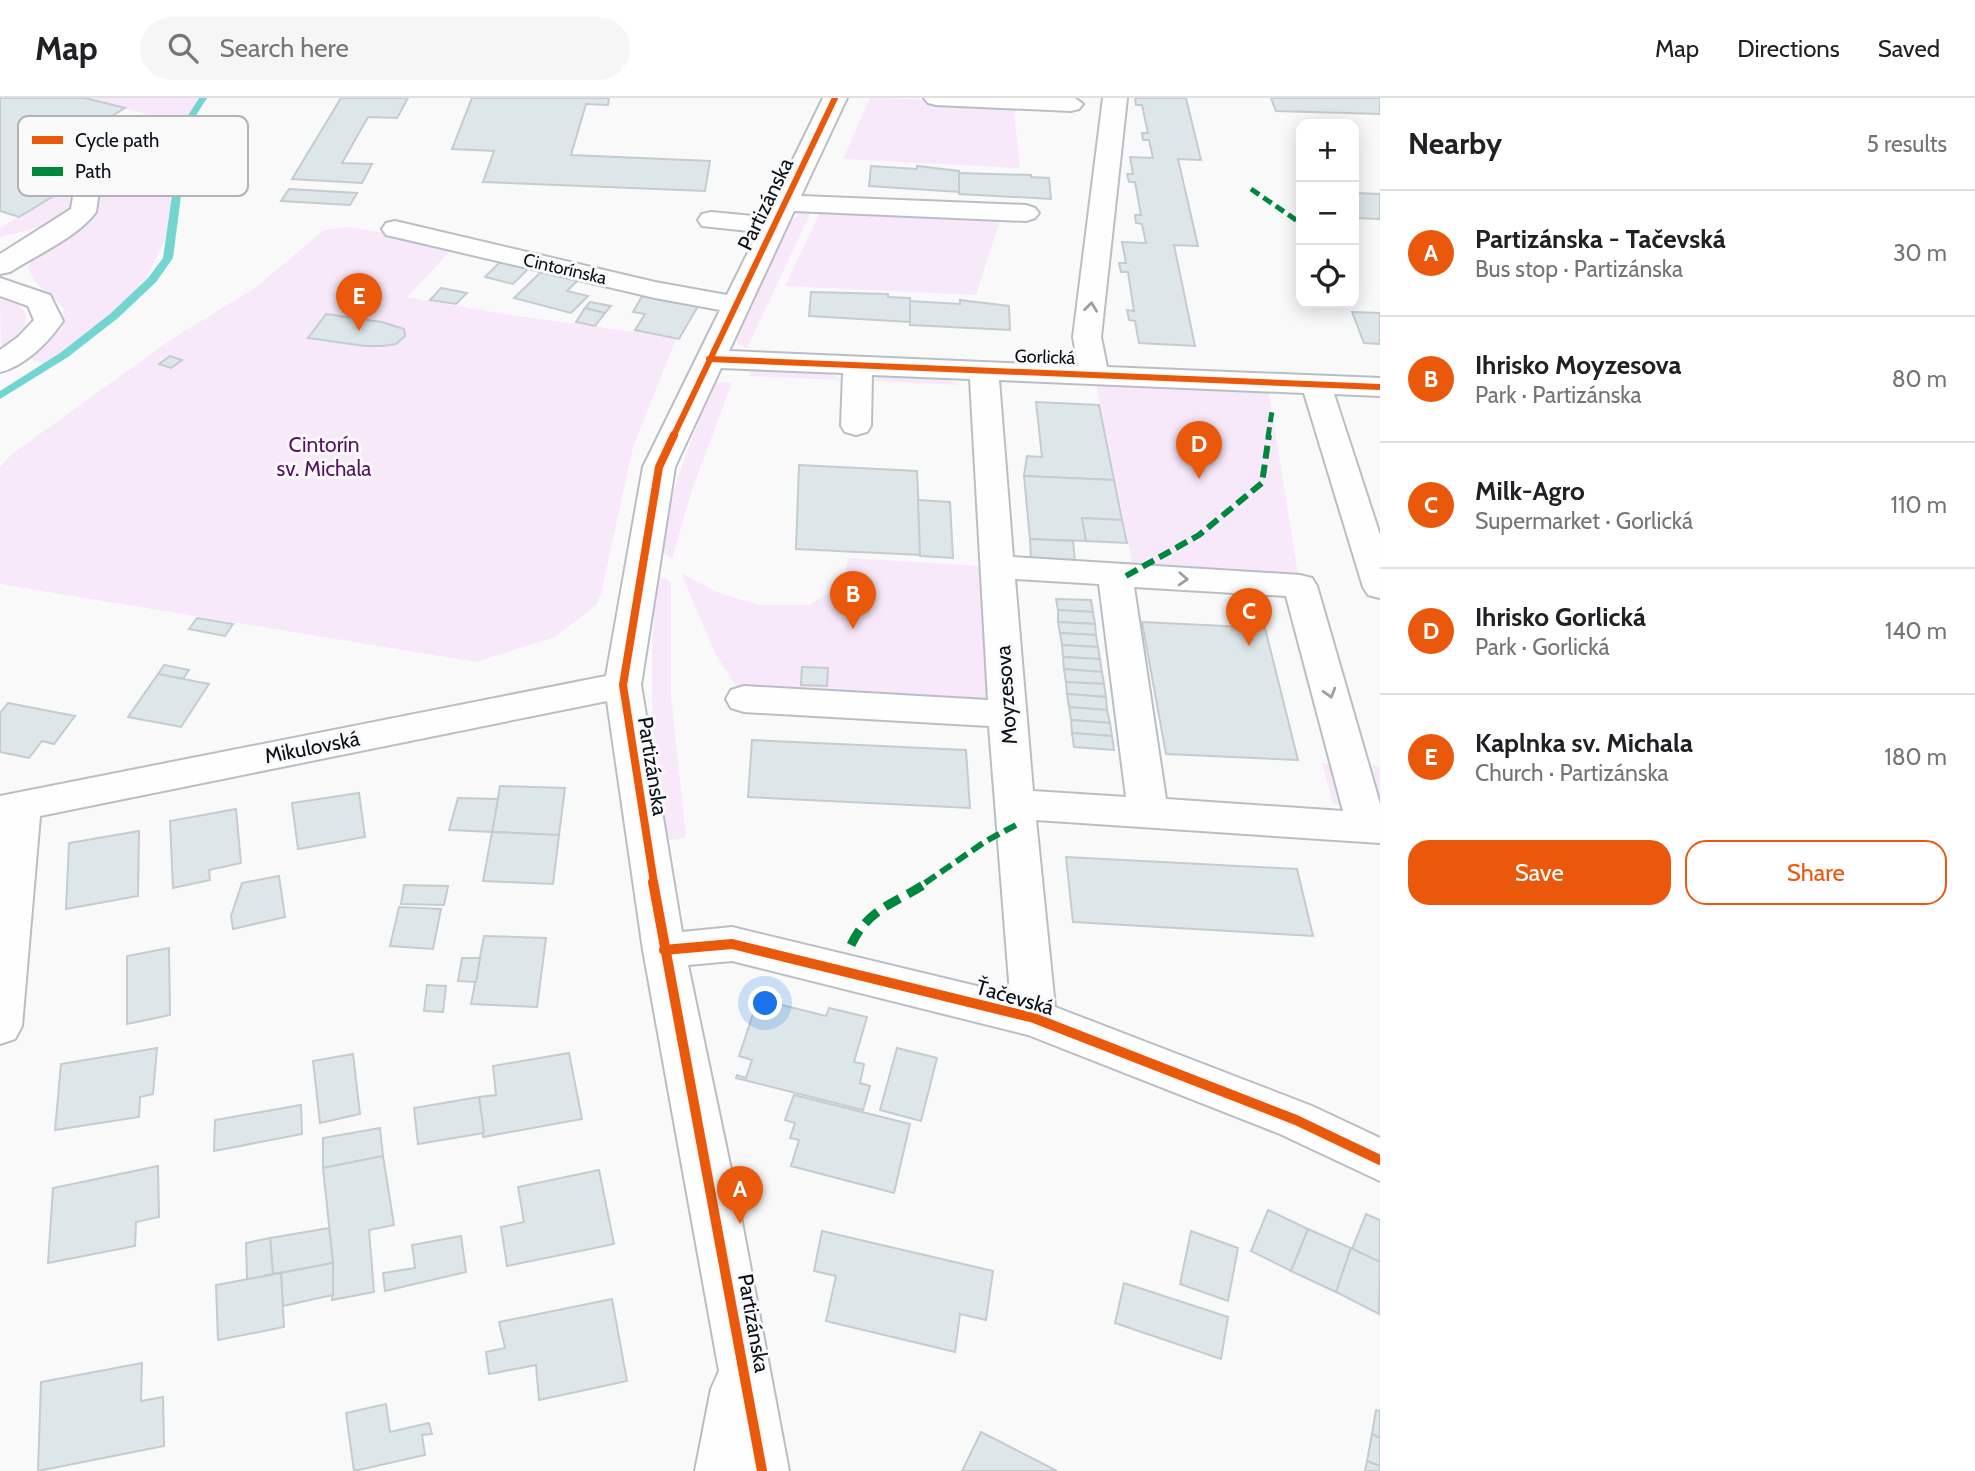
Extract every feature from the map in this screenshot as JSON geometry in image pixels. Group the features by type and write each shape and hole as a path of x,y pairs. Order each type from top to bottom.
{"street":[{"name":"Partizánska","path":"762,1471 664,950 623,685 659,467 835,98"},
{"path":"936,98 1071,104"},
{"path":"1094,374 1087,337 1115,98"},
{"path":"0,266 64,228 83,212 85,196"},
{"path":"711,220 779,214 1026,213"},
{"name":"Cintorínska","path":"395,229 655,290 735,304"},
{"path":"0,286 40,301 49,321 28,344 0,363"},
{"name":"Gorlická","path":"709,359 1380,387"},
{"path":"856,426 858,366"},
{"name":"Moyzesova","path":"984,371 1007,714 1034,1018"},
{"path":"1316,384 1380,587"},
{"path":"996,567 1300,586 1374,828 1014,804"},
{"path":"1115,575 1147,813"},
{"name":"Mikulovská","path":"11,808 623,685"},
{"path":"744,699 1007,714"},
{"path":"0,1026 11,808"},
{"name":"Ťačevská","path":"664,950 732,944 1034,1018 1296,1121 1380,1160"},
{"path":"722,1471 742,1359"}],"green space":[{"path":"85,98 198,98 188,116 149,115"},
{"path":"870,98 1013,102 1020,168 843,159"},
{"path":"53,196 76,196 74,209 52,224 0,237 0,228"},
{"path":"96,196 172,196 165,239 147,277 111,316 46,364 28,358 62,329 64,309 38,285 28,267 42,250 88,215"},
{"path":"823,206 1003,211 976,295 785,286"},
{"path":"811,212 747,348 737,343 737,334 789,224 800,213"},
{"name":"Cintorín sv. Michala","path":"347,227 399,235 452,249 407,297 497,313 633,332 635,330 676,339 633,447 601,594 596,605 555,637 476,662 0,584 0,467 12,454 172,339 255,288 324,230"},
{"path":"0,296 21,308 26,321 18,334 1,349"},
{"path":"752,370 829,373 841,380 749,376"},
{"path":"1094,375 1267,382 1300,586 1135,576"},
{"path":"879,377 940,377 962,385 874,381"},
{"path":"732,382 692,490 672,559 663,553 664,535 682,468 715,383"},
{"path":"849,558 996,567 1007,714 744,699 715,653 681,573 719,593 759,605 809,605 842,585"},
{"path":"660,578 666,578 671,584 671,696 686,838 667,840 657,775 652,681 654,617"},
{"path":"1322,763 1380,766 1380,813 1351,810 1333,803"}],"building":[{"path":"0,98 85,98 125,108 112,116 18,116 18,196 54,196 19,217 0,211"},
{"path":"341,98 408,98 397,118 368,117 342,163 372,164 362,183 292,179"},
{"path":"472,98 609,98 608,105 586,104 571,155 710,161 705,191 483,182 494,151 452,149"},
{"path":"1135,98 1186,98 1201,160 1178,159 1198,246 1174,245 1195,346 1139,343 1135,321 1129,320 1127,310 1134,311 1128,272 1121,272 1119,263 1126,263 1122,242 1146,243 1142,224 1136,223 1135,215 1141,215 1135,182 1129,182 1127,174 1133,174 1130,157 1153,158 1149,140 1143,140 1142,133 1148,133 1142,105 1136,105"},
{"path":"1271,98 1380,98 1380,114 1276,111"},
{"path":"871,166 917,169 917,166 959,171 959,192 869,186"},
{"path":"959,173 1049,178 1051,199 959,194"},
{"path":"289,189 357,193 350,205 281,201"},
{"path":"1359,193 1380,194 1380,219 1359,218"},
{"path":"502,260 530,267 513,284 485,277"},
{"path":"543,270 579,279 567,291 588,296 571,313 514,298"},
{"path":"441,288 467,293 456,304 430,300"},
{"path":"811,292 888,294 888,297 910,298 910,322 809,316"},
{"path":"642,296 698,306 679,339 635,330 645,314 633,312"},
{"path":"960,300 1009,306 1010,330 910,325 910,301 960,304"},
{"path":"590,302 611,306 605,313 585,308"},
{"path":"585,308 605,313 595,326 576,322"},
{"path":"1352,312 1380,313 1380,344 1364,343"},
{"path":"326,314 382,322 404,329 405,336 396,344 383,346 308,338"},
{"path":"170,356 182,360 171,368 159,364"},
{"path":"1036,402 1099,405 1114,480 1024,476 1027,456 1042,457"},
{"path":"799,465 917,471 921,555 796,549"},
{"path":"1024,476 1114,480 1122,520 1082,518 1086,541 1030,539"},
{"path":"918,500 950,502 953,558 920,556"},
{"path":"1082,518 1122,520 1127,543 1086,541"},
{"path":"1030,539 1073,541 1075,562 1031,560"},
{"path":"1056,599 1091,600 1093,612 1058,610"},
{"path":"1058,610 1093,612 1095,624 1058,622"},
{"path":"197,618 233,624 225,636 189,629"},
{"path":"1058,622 1095,624 1096,635 1060,633"},
{"path":"1142,622 1265,628 1298,760 1166,754"},
{"path":"1060,633 1096,635 1098,647 1062,645"},
{"path":"1062,645 1098,647 1100,659 1063,657"},
{"path":"1063,657 1100,659 1102,672 1064,669"},
{"path":"164,665 189,670 183,679 158,674"},
{"path":"802,667 828,668 827,686 801,685"},
{"path":"1064,669 1102,672 1104,684 1066,682"},
{"path":"158,674 209,684 181,727 128,717"},
{"path":"1066,682 1104,684 1106,697 1067,694"},
{"path":"1067,694 1106,697 1107,710 1069,707"},
{"path":"8,703 75,716 54,744 42,741 29,758 0,752 0,713"},
{"path":"1069,707 1107,710 1110,723 1071,720"},
{"path":"1071,720 1110,723 1112,736 1072,733"},
{"path":"1072,733 1112,736 1114,750 1074,747"},
{"path":"752,740 966,750 970,808 748,797"},
{"path":"500,786 565,788 559,835 492,832"},
{"path":"359,793 365,837 298,849 292,803"},
{"path":"458,798 498,799 492,832 449,830"},
{"path":"236,809 241,863 209,870 210,880 173,888 170,821"},
{"path":"139,831 138,896 66,909 69,843"},
{"path":"492,832 559,835 553,884 483,881"},
{"path":"1066,857 1297,869 1313,936 1073,922"},
{"path":"279,876 285,917 233,929 231,916 242,883"},
{"path":"404,885 448,886 444,905 401,904"},
{"path":"399,907 441,909 433,949 390,946"},
{"path":"484,936 546,938 537,1007 471,1004"},
{"path":"169,948 170,1015 127,1024 127,956"},
{"path":"462,958 480,958 476,982 458,981"},
{"path":"427,985 446,986 443,1012 424,1011"},
{"path":"758,999 826,1016 829,1008 867,1017 854,1062 864,1064 860,1083 870,1086 863,1110 736,1078 737,1075 746,1078 752,1060 739,1056"},
{"path":"157,1048 153,1094 140,1097 139,1117 55,1130 61,1064"},
{"path":"897,1048 937,1058 921,1121 880,1110"},
{"path":"569,1053 582,1119 483,1137 479,1097 496,1095 493,1066"},
{"path":"353,1054 360,1114 320,1123 313,1061"},
{"path":"794,1095 910,1124 894,1193 791,1166 799,1140 790,1138 795,1123 785,1120"},
{"path":"479,1097 484,1133 418,1144 414,1108"},
{"path":"301,1105 302,1134 214,1151 215,1120"},
{"path":"380,1128 383,1156 323,1168 323,1138"},
{"path":"383,1156 394,1225 369,1230 374,1292 332,1300 333,1263 323,1168"},
{"path":"158,1166 159,1217 136,1222 135,1246 48,1263 53,1188"},
{"path":"599,1170 614,1244 507,1266 501,1227 524,1222 518,1187"},
{"path":"1268,1210 1308,1229 1291,1271 1251,1251"},
{"path":"1366,1214 1380,1220 1380,1262 1352,1249"},
{"path":"329,1228 333,1263 273,1274 270,1238"},
{"path":"1308,1229 1351,1248 1336,1292 1291,1271"},
{"path":"822,1231 993,1271 986,1320 960,1314 955,1352 826,1321 836,1276 814,1271"},
{"path":"1191,1231 1238,1248 1228,1301 1180,1284"},
{"path":"461,1236 466,1272 385,1291 383,1273 415,1268 412,1245"},
{"path":"270,1238 273,1274 247,1280 246,1243"},
{"path":"1351,1248 1380,1262 1379,1314 1336,1292"},
{"path":"333,1263 333,1295 283,1306 281,1273"},
{"path":"281,1273 284,1327 218,1340 216,1285"},
{"path":"1124,1283 1228,1317 1221,1359 1115,1323"},
{"path":"612,1299 627,1381 539,1400 536,1365 489,1374 486,1352 505,1348 499,1322"},
{"path":"142,1363 141,1401 163,1397 164,1446 38,1471 41,1382"},
{"path":"386,1404 390,1432 429,1423 432,1434 422,1435 425,1455 354,1471 346,1413"},
{"path":"1376,1410 1380,1411 1380,1438 1372,1434"},
{"path":"981,1432 1057,1471 962,1471"},
{"path":"1372,1434 1380,1438 1380,1466 1367,1461"},
{"path":"1367,1461 1380,1466 1380,1471 1365,1471"}],"waterway":[{"path":"192,116 203,98"},
{"path":"0,396 64,355 114,316 152,280 168,258 176,196"}],"marked path":[{"path":"1251,189 1296,220"},
{"path":"1126,576 1199,535 1262,483 1272,411"},
{"path":"851,945 859,928 874,912 907,896 986,841 1016,825"}],"cycle path":[{"path":"762,1471 717,1217 664,950 623,685 659,467 835,98"},
{"path":"709,359 1380,387"},
{"path":"664,950 732,944 1034,1018 1296,1120 1380,1160"}],"place":[{"name":"Kaplnka sv. Michala","path":"359,331"},
{"name":"Ihrisko Gorlická","path":"1199,479"},
{"name":"Ihrisko Moyzesova","path":"853,629"},
{"name":"Milk-Agro","path":"1249,646"},
{"name":"Partizánska - Tačevská","path":"740,1224"}]}
